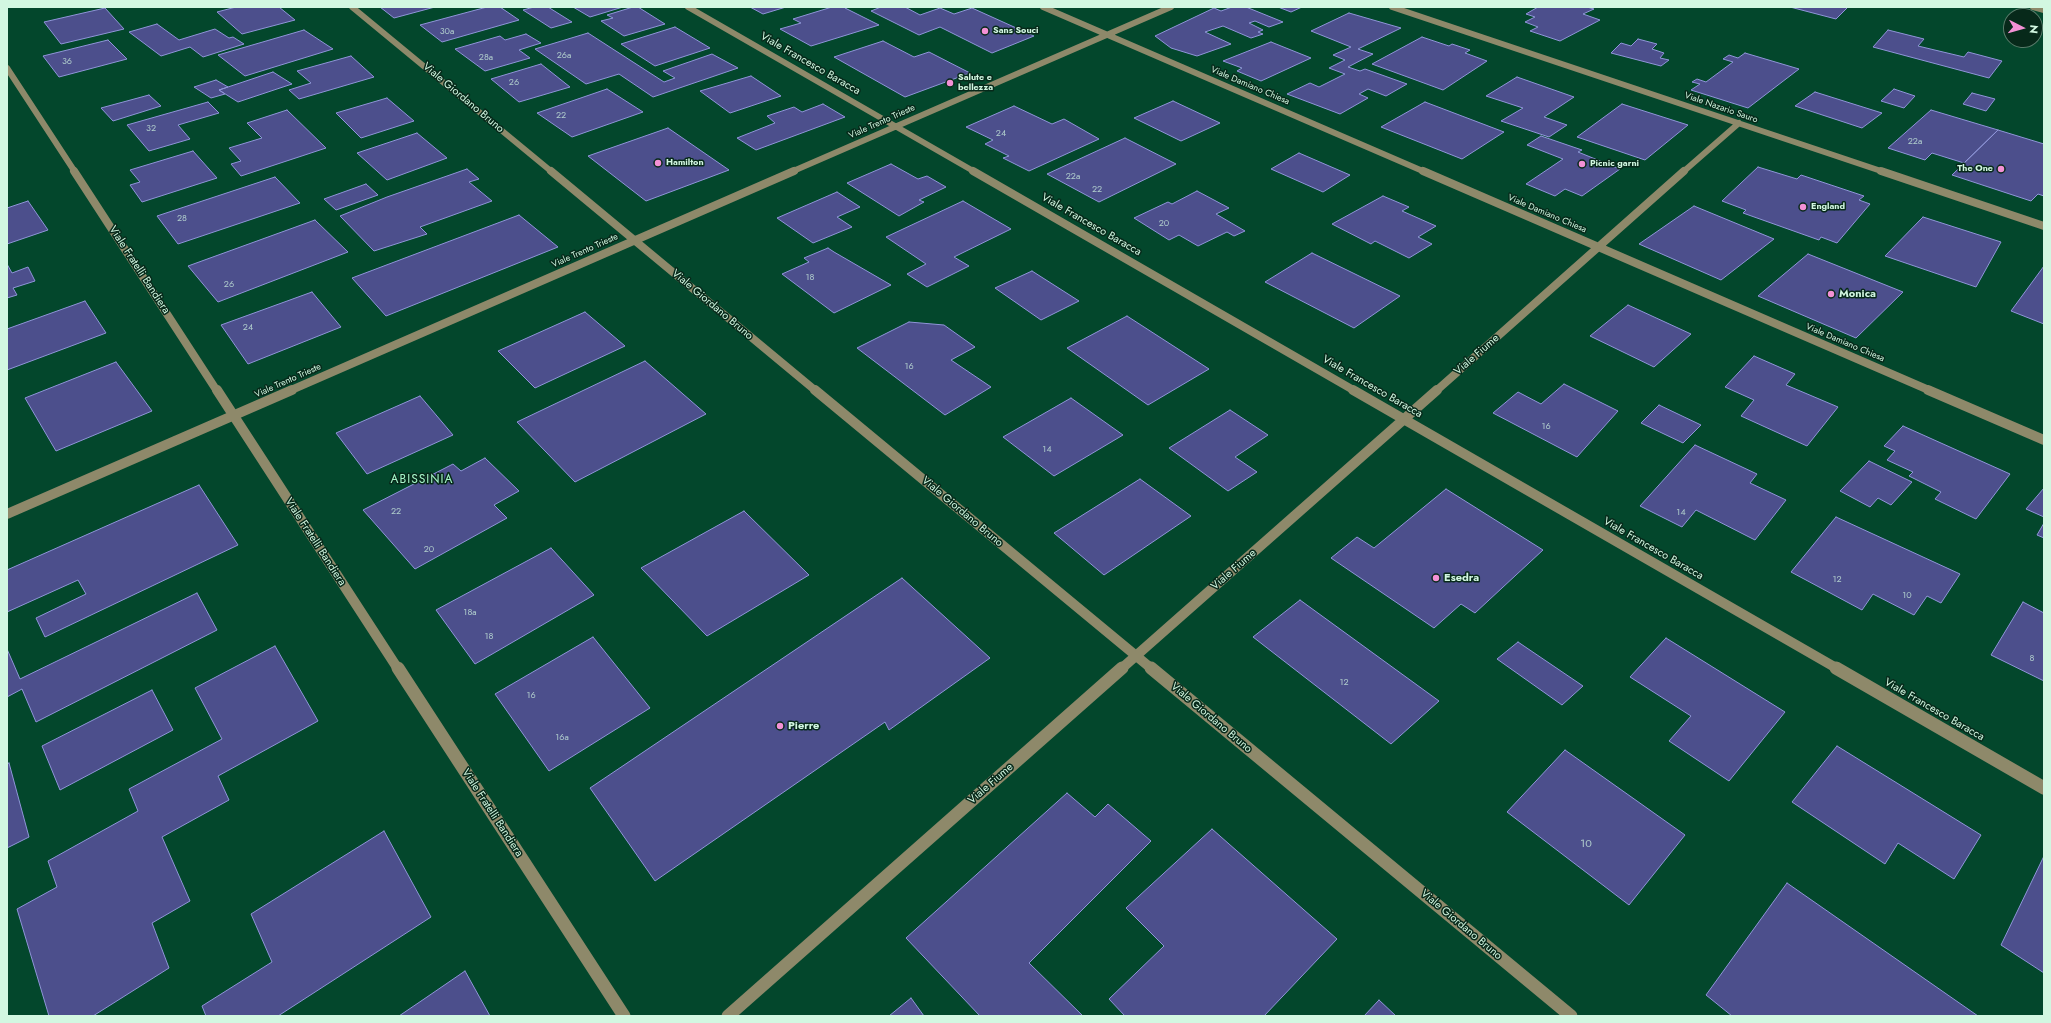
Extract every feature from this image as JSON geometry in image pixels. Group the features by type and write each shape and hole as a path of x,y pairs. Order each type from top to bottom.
{"street":[{"name":"Viale Giordano Bruno","path":"352,7 1571,1016"},
{"name":"Viale Francesco Baracca","path":"688,7 2044,788"},
{"name":"Viale Damiano Chiesa","path":"1043,7 2044,440"},
{"name":"Viale Trento Trieste","path":"7,514 1171,7"},
{"name":"Viale Nazario Sauro","path":"1392,7 2044,226"},
{"path":"2033,7 2044,10"},
{"name":"Viale Fratelli Bandiera","path":"7,68 624,1016"},
{"name":"Viale Fiume","path":"728,1016 1740,123"}],"building":[{"path":"236,7 279,7 295,20 242,34 217,12"},
{"path":"380,7 435,7 394,18"},
{"path":"487,7 500,7 519,20 442,42 420,25"},
{"path":"534,7 548,7 572,22 551,28 523,10"},
{"path":"573,7 623,7 590,17"},
{"path":"633,7 638,7 665,24 624,36 601,21 613,18 607,15"},
{"path":"750,7 786,7 763,14"},
{"path":"832,7 849,7 845,8 879,25 811,46 780,29 801,23 793,19"},
{"name":"Sans Souci","path":"881,7 905,7 920,15 940,8 954,14 972,8 1034,36 992,53 940,27 919,35 871,11"},
{"path":"1232,7 1246,7 1283,22 1269,27 1255,21 1249,23 1263,30 1258,32 1263,34 1251,38 1223,26 1205,32 1231,44 1197,56 1171,48 1155,36 1214,8 1221,11"},
{"path":"1278,7 1302,7 1291,12"},
{"path":"1538,7 1587,7 1594,9 1583,14 1600,20 1560,41 1530,31 1538,27 1525,22 1535,17 1526,14"},
{"path":"1790,7 1848,7 1836,19"},
{"path":"105,8 124,29 61,44 44,22"},
{"path":"1349,13 1401,28 1358,49 1373,54 1348,67 1360,71 1365,69 1407,84 1386,96 1368,89 1359,94 1368,98 1340,114 1287,94 1310,83 1319,87 1345,74 1329,68 1345,60 1333,55 1351,47 1311,31"},
{"path":"157,24 179,40 215,29 229,38 233,37 244,44 203,57 190,47 161,56 129,32"},
{"path":"675,27 710,48 655,66 621,44"},
{"path":"304,30 333,49 245,76 218,55"},
{"path":"1888,30 1924,39 1918,46 1964,57 1968,52 2002,61 1989,78 1873,47"},
{"path":"588,33 664,82 675,78 663,71 712,54 738,68 653,97 619,74 586,84 535,49"},
{"path":"526,34 541,43 519,50 530,58 485,71 455,49 500,36 505,40"},
{"path":"1422,37 1449,46 1452,44 1470,50 1465,53 1487,61 1443,90 1372,64"},
{"path":"1638,39 1657,44 1652,49 1664,53 1660,58 1669,60 1661,66 1611,53 1621,43 1631,46"},
{"path":"108,40 127,59 59,77 43,56"},
{"path":"883,41 914,57 929,52 970,73 905,97 834,57"},
{"path":"1271,42 1311,58 1261,81 1237,71 1242,68 1223,61"},
{"path":"1745,53 1799,69 1748,108 1691,90 1700,84 1692,82 1697,79 1706,82 1733,62 1723,59 1729,55 1738,58"},
{"path":"351,56 374,77 299,99 289,90 311,83 297,71"},
{"path":"541,64 570,87 519,102 491,79"},
{"path":"273,72 292,84 238,102 219,90"},
{"path":"751,76 781,96 730,113 700,91"},
{"path":"1517,77 1574,97 1544,117 1567,125 1549,137 1501,121 1523,108 1486,96"},
{"path":"216,80 228,87 219,90 225,94 211,98 194,87"},
{"path":"607,89 643,112 572,137 537,113"},
{"path":"1894,89 1915,96 1904,108 1881,101"},
{"path":"1815,92 1882,113 1862,128 1795,106"},
{"path":"1972,93 1995,99 1986,111 1963,104"},
{"path":"149,95 161,106 113,121 101,108"},
{"path":"387,98 414,121 361,138 336,113"},
{"path":"1173,101 1220,123 1181,141 1134,118"},
{"path":"208,102 219,113 178,125 190,139 149,151 127,125"},
{"path":"1425,102 1504,132 1462,159 1381,127"},
{"path":"823,104 845,117 756,150 737,138 775,123 767,116 794,107 802,112"},
{"path":"1622,104 1688,125 1645,160 1577,137"},
{"path":"1014,106 1052,124 1064,119 1099,139 1029,171 1003,158 1009,156 985,144 993,140 966,127"},
{"path":"287,110 326,148 241,176 231,164 241,161 229,148 262,138 247,123"},
{"path":"1931,110 1998,130 1964,163 1932,153 1925,160 1888,148"},
{"name":"Hamilton","path":"668,128 729,170 646,201 588,156"},
{"name":"The One","path":"1998,130 2044,144 2044,196 2038,194 2031,201 1952,175"},
{"path":"417,133 447,158 387,180 357,153"},
{"name":"Picnic garni","path":"1541,136 1582,150 1578,152 1620,169 1582,196 1565,189 1555,196 1526,184 1563,159 1527,145"},
{"path":"1125,138 1176,164 1099,202 1047,174"},
{"path":"193,151 217,178 142,202 130,185 140,182 130,170"},
{"path":"1299,153 1350,175 1323,192 1271,169"},
{"path":"891,164 918,179 927,176 946,187 919,200 924,202 899,216 847,183"},
{"name":"England","path":"1758,167 1797,179 1801,175 1864,196 1859,200 1870,204 1837,243 1821,237 1819,240 1743,213 1746,210 1722,201"},
{"path":"467,169 479,179 469,182 492,201 420,227 427,234 374,251 340,216 387,197"},
{"path":"275,177 300,203 178,244 157,216"},
{"path":"366,184 378,195 336,210 324,199"},
{"path":"1197,191 1229,208 1216,214 1245,231 1234,236 1227,232 1198,246 1179,235 1169,240 1134,218 1168,202 1172,204"},
{"path":"837,192 860,207 837,217 852,227 813,243 777,218"},
{"path":"1383,196 1409,207 1402,211 1436,226 1418,237 1432,244 1409,258 1375,241 1371,244 1332,224"},
{"path":"28,201 48,230 7,244 7,208"},
{"path":"963,201 1011,229 954,257 969,266 927,287 907,274 926,264 886,237"},
{"path":"1694,206 1774,239 1721,280 1639,244"},
{"path":"519,215 558,247 386,316 352,278"},
{"path":"1923,217 2001,242 1976,287 1885,256"},
{"path":"315,220 348,252 218,302 188,266"},
{"path":"828,248 891,285 834,313 782,274 809,262 804,258"},
{"path":"1312,253 1400,296 1354,328 1265,282"},
{"name":"Monica","path":"1808,254 1903,292 1856,338 1758,296"},
{"path":"7,264 12,273 28,267 35,281 13,288 17,295 7,298"},
{"path":"2044,266 2044,324 2011,311"},
{"path":"1032,271 1079,301 1041,320 995,288"},
{"path":"312,292 341,327 248,364 221,325"},
{"path":"85,301 106,333 7,370 7,329"},
{"path":"1628,305 1691,334 1654,367 1590,336"},
{"path":"585,312 625,346 535,388 498,351"},
{"path":"1127,316 1209,369 1148,405 1067,348"},
{"path":"909,322 944,325 975,347 951,360 991,387 945,415 857,348"},
{"path":"1754,356 1795,374 1786,385 1838,407 1807,446 1741,416 1754,400 1725,387"},
{"path":"645,361 706,414 575,482 517,422"},
{"path":"116,362 152,411 56,451 25,398"},
{"path":"1564,384 1618,411 1577,457 1493,413 1518,392 1541,404"},
{"path":"420,396 453,435 367,474 336,433"},
{"path":"1071,398 1123,435 1054,476 1003,437"},
{"path":"1659,405 1701,425 1683,443 1641,423"},
{"path":"1230,410 1268,435 1235,457 1257,472 1228,491 1169,448"},
{"path":"1903,426 2010,474 1976,519 1935,499 1941,492 1909,476 1913,472 1887,460 1895,451 1884,446"},
{"path":"1695,445 1757,474 1750,483 1786,500 1755,540 1696,510 1682,527 1640,506"},
{"path":"485,458 519,491 494,505 507,518 415,569 363,510 453,464 461,471"},
{"path":"1869,461 1912,482 1891,505 1878,498 1870,507 1840,491"},
{"path":"1140,479 1191,516 1104,575 1054,533"},
{"path":"199,485 238,545 45,637 36,618 86,594 78,580 7,612 7,570"},
{"path":"2044,488 2044,517 2026,509"},
{"name":"Esedra","path":"1446,489 1543,550 1475,613 1461,604 1434,628 1331,558 1357,537 1374,548"},
{"path":"744,511 809,575 707,636 641,568"},
{"path":"1836,517 1960,574 1941,603 1927,596 1914,615 1873,594 1862,610 1791,572"},
{"path":"2044,523 2044,538 2037,535"},
{"path":"551,548 594,595 475,664 436,610"},
{"name":"Pierre","path":"902,578 990,658 889,730 885,722 655,881 590,788"},
{"path":"197,593 217,630 36,722 22,689 7,697 7,649 20,679"},
{"path":"1300,600 1439,701 1391,744 1253,637"},
{"path":"2023,602 2044,613 2044,681 1991,655"},
{"path":"593,637 650,708 549,771 495,694"},
{"path":"1666,638 1785,712 1729,781 1669,741 1691,716 1630,677"},
{"path":"1518,642 1583,686 1562,705 1497,659"},
{"path":"275,646 318,721 218,776 229,800 162,837 190,901 152,923 169,968 93,1016 49,1016 17,909 57,887 48,861 138,811 129,789 222,739 195,688"},
{"path":"152,690 173,730 60,790 42,746"},
{"path":"1837,746 1981,835 1954,879 1898,843 1885,864 1792,802"},
{"path":"1565,750 1685,835 1629,905 1507,812"},
{"path":"9,763 29,837 7,848 7,764"},
{"path":"1067,793 1095,817 1108,804 1151,841 1029,963 1083,1016 980,1016 906,938"},
{"path":"1212,829 1337,939 1264,1016 1125,1016 1109,999 1164,946 1126,908"},
{"path":"384,831 431,917 278,1016 206,1016 202,1006 272,962 251,914"},
{"path":"2044,856 2044,973 2001,945"},
{"path":"1787,883 1978,1016 1732,1016 1706,995"},
{"path":"465,971 490,1016 399,1016 427,997"},
{"path":"911,998 924,1016 889,1016"},
{"path":"1379,1000 1396,1016 1364,1016"}],"place":[{"name":"Sans Souci","path":"985,31"},
{"name":"Salute e bellezza","path":"950,83"},
{"name":"Hamilton","path":"658,163"},
{"name":"Picnic garni","path":"1582,164"},
{"name":"The One","path":"2001,169"},
{"name":"England","path":"1803,207"},
{"name":"Monica","path":"1831,294"},
{"name":"Esedra","path":"1436,578"},
{"name":"Pierre","path":"780,726"}],"district":[{"name":"ABISSINIA","path":"422,480"}]}
